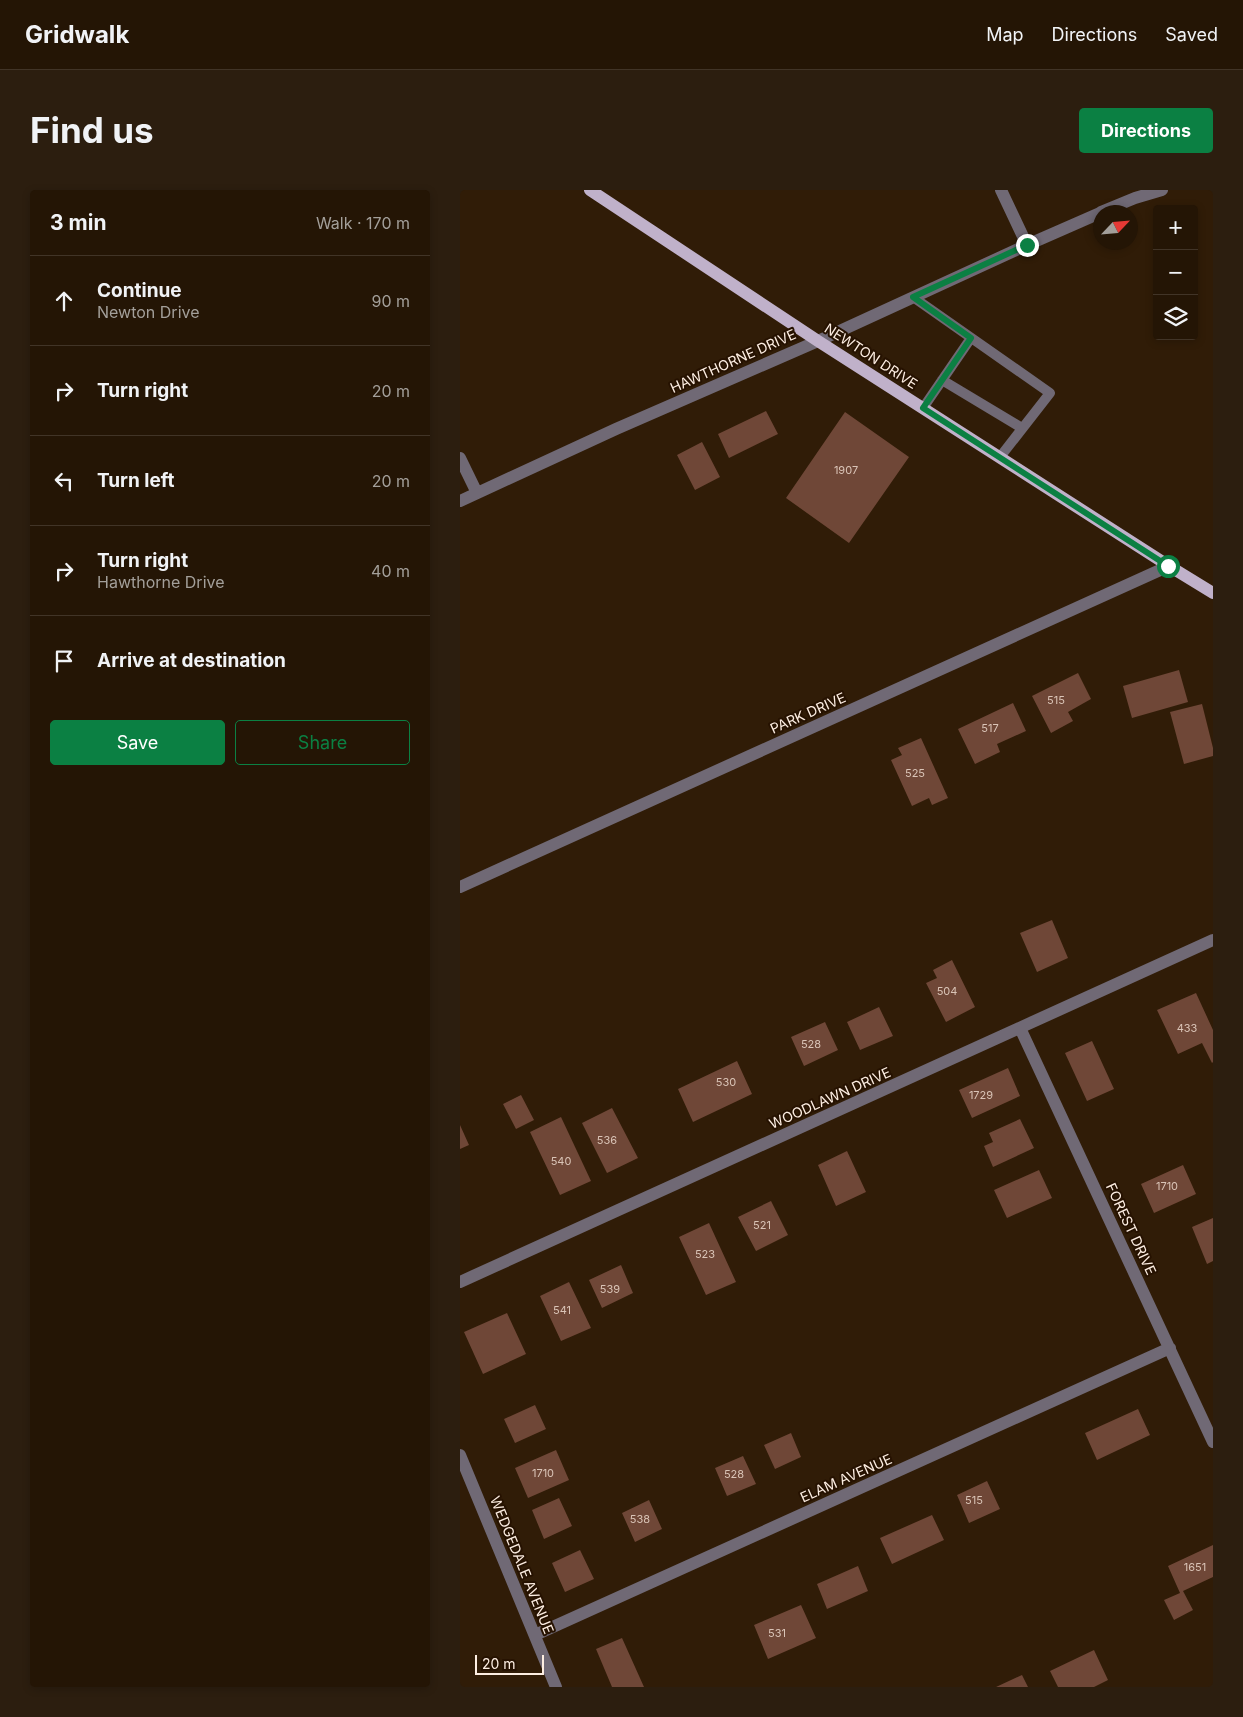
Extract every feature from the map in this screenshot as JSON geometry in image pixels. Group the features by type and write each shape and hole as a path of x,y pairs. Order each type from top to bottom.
{"main road":[{"name":"NEWTON DRIVE","path":"590,190 923,408 1168,566 1213,592"}],"street":[{"path":"1001,190 1027,245"},
{"name":"HAWTHORNE DRIVE","path":"1119,205 1162,190"},
{"name":"HAWTHORNE DRIVE","path":"460,501 616,429 1093,216"},
{"path":"460,458 478,493"},
{"name":"PARK DRIVE","path":"460,887 1168,566"},
{"name":"WOODLAWN DRIVE","path":"460,1282 1213,940"},
{"name":"FOREST DRIVE","path":"1020,1028 1213,1442"},
{"name":"ELAM AVENUE","path":"535,1635 1170,1348"},
{"name":"WEDGEDALE AVENUE","path":"460,1455 556,1687"}],"lane":[{"path":"913,297 1050,393 1000,457"},
{"path":"923,408 971,338"},
{"path":"942,380 1022,428"}],"building":[{"path":"766,411 778,434 729,458 718,434"},
{"path":"845,412 909,457 849,543 786,498"},
{"path":"702,442 720,477 695,490 677,455"},
{"path":"1179,670 1188,702 1132,718 1123,686"},
{"path":"1078,673 1091,699 1068,712 1073,721 1051,733 1032,696"},
{"path":"1013,703 1026,731 997,744 1000,752 975,764 958,729"},
{"path":"1202,704 1213,748 1213,756 1184,764 1170,712"},
{"path":"921,738 948,798 932,805 929,798 912,806 891,760 902,755 898,748"},
{"path":"1052,920 1068,958 1037,972 1020,933"},
{"path":"952,960 975,1007 946,1022 926,983 937,978 933,970"},
{"path":"1196,993 1213,1030 1212,1063 1202,1043 1178,1054 1157,1010"},
{"path":"879,1007 893,1036 860,1050 847,1022"},
{"path":"825,1022 838,1050 804,1066 791,1037"},
{"path":"1092,1041 1114,1089 1087,1101 1065,1053"},
{"path":"737,1061 752,1094 693,1122 678,1089"},
{"path":"1008,1068 1020,1096 972,1118 959,1090"},
{"path":"521,1095 534,1120 516,1129 503,1104"},
{"path":"612,1108 638,1158 607,1173 582,1123"},
{"path":"561,1117 591,1181 560,1195 530,1132"},
{"path":"1020,1119 1034,1148 993,1167 984,1146 993,1142 989,1133"},
{"path":"460,1125 469,1145 460,1149"},
{"path":"847,1151 866,1192 836,1206 818,1165"},
{"path":"1183,1165 1196,1194 1154,1213 1141,1184"},
{"path":"1039,1170 1052,1198 1007,1218 994,1190"},
{"path":"771,1201 788,1235 756,1251 738,1217"},
{"path":"1213,1218 1213,1261 1207,1264 1192,1227"},
{"path":"709,1223 736,1282 706,1295 679,1237"},
{"path":"621,1265 633,1293 602,1308 589,1280"},
{"path":"569,1282 591,1328 561,1341 540,1296"},
{"path":"507,1313 526,1354 483,1374 464,1332"},
{"path":"535,1405 546,1429 515,1443 504,1419"},
{"path":"1138,1409 1150,1435 1097,1460 1085,1433"},
{"path":"791,1433 801,1457 775,1469 764,1445"},
{"path":"556,1450 569,1480 528,1498 515,1468"},
{"path":"743,1456 756,1484 727,1496 715,1468"},
{"path":"987,1481 1000,1509 969,1523 957,1495"},
{"path":"559,1498 572,1526 544,1539 532,1510"},
{"path":"649,1500 662,1529 635,1542 622,1513"},
{"path":"932,1515 944,1540 892,1564 880,1538"},
{"path":"1213,1545 1213,1577 1183,1591 1193,1610 1174,1620 1164,1600 1180,1593 1168,1566"},
{"path":"580,1550 594,1579 565,1592 552,1563"},
{"path":"858,1566 868,1591 827,1609 817,1584"},
{"path":"801,1605 816,1638 768,1659 754,1625"},
{"path":"622,1638 644,1687 612,1687 596,1649"},
{"path":"1094,1650 1108,1680 1094,1687 1058,1687 1050,1671"},
{"path":"1022,1675 1028,1687 996,1687"}],"route":[{"path":"1027,245 913,297 971,338 923,408 1168,566"}]}
